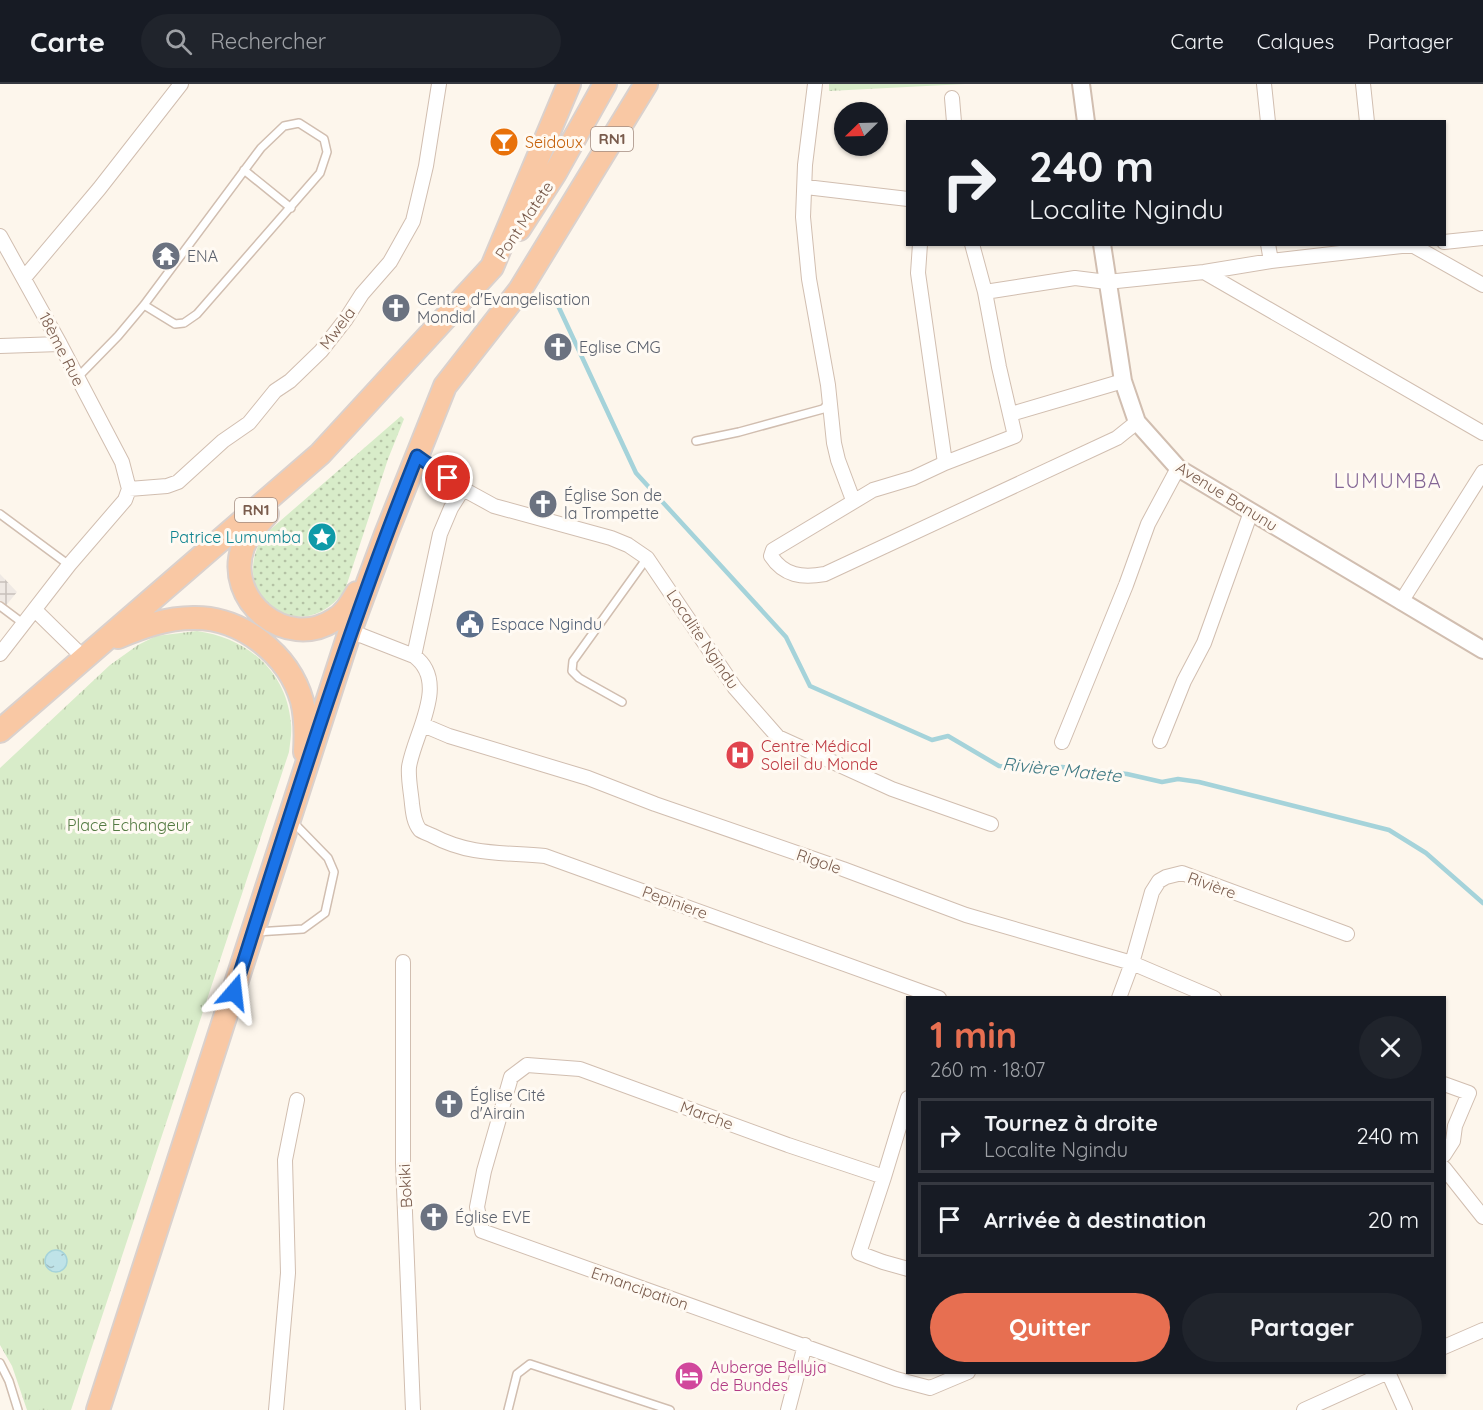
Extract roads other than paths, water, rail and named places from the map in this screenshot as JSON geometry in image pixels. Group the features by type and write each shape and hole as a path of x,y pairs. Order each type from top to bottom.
{"highway":[{"path":"492,267 569,84"},
{"name":"Pont Matete","path":"492,267 555,173 605,84"},
{"name":"Pont Matete","path":"417,456 445,386 520,290 647,85"},
{"name":"RN1","path":"4,720 91,652 320,454 492,267"},
{"path":"320,454 252,531 243,547 240,566 242,585 249,602 262,616 278,626 297,630 316,628 334,621 348,608 386,534"},
{"name":"RN1","path":"98,1410 350,631 417,456"},
{"path":"91,652 154,624 173,619 211,619 226,623 258,638 286,666 303,703 305,751 297,794"}],"street":[{"name":"Mwela","path":"129,489 167,486 178,482 223,441 249,423 274,392 290,381 321,351 362,294 390,262 413,221 426,166 439,84"},
{"path":"814,84 805,165 806,187 803,217 809,279 830,402 834,442 853,500"},
{"path":"1081,84 1086,120"},
{"path":"1263,84 1268,120"},
{"path":"1364,84 1367,120"},
{"path":"24,278 99,189 173,87"},
{"path":"952,98 954,120"},
{"path":"806,187 906,199"},
{"name":"18ème Rue","path":"0,237 4,251 24,278 122,462 129,489"},
{"path":"1446,242 1483,238"},
{"path":"920,246 918,273 945,463"},
{"path":"973,246 985,292 999,367 1016,436 913,477 873,490 853,500 773,550 771,556 778,567 793,574 808,577 825,574 1118,438 1137,422"},
{"name":"Avenue Banunu","path":"1102,246 1123,381 1137,422 1178,468 1483,650"},
{"path":"1268,246 1270,261"},
{"path":"985,292 1075,278 1107,282 1204,272 1270,261 1396,246"},
{"path":"1414,246 1483,285"},
{"path":"1204,272 1483,433"},
{"path":"0,346 60,344"},
{"path":"1011,414 1123,381"},
{"name":"Localite Ngindu","path":"417,456 463,489 494,506 611,538 628,545 647,558 735,688 778,737 891,789 991,824"},
{"path":"1062,742 1126,585 1148,524 1178,468"},
{"path":"1401,602 1483,472"},
{"path":"0,654 69,566 125,500 129,489"},
{"path":"414,656 440,534 451,508 463,489"},
{"path":"1160,741 1184,681 1204,643 1251,512"},
{"path":"35,610 91,652"},
{"path":"350,631 414,656 421,662 429,674 430,686 423,725"},
{"name":"Pepiniere","path":"423,725 409,769 414,818 421,830 458,847 483,853 545,856 935,996"},
{"name":"Rigole","path":"423,725 449,736 588,778 966,915 1132,963 1209,996"},
{"name":"Rivière","path":"1120,996 1132,963 1152,892 1159,881 1166,877 1182,873 1347,934"},
{"name":"Bokiki","path":"403,963 403,1163 413,1410"},
{"name":"Marche","path":"527,1065 580,1070 884,1177"},
{"name":"Emancipation","path":"527,1065 510,1077 484,1171 477,1207 482,1231 896,1379 930,1388 963,1374"},
{"path":"1446,1085 1469,1093 1455,1126 1453,1141 1446,1152"},
{"path":"276,1410 288,1274 285,1160 297,1100"},
{"path":"906,1105 859,1253 906,1268"},
{"path":"1446,1171 1483,1217"},
{"path":"1446,1346 1483,1330"},
{"path":"788,1410 805,1346"},
{"path":"1304,1410 1384,1374"},
{"path":"1389,1374 1405,1410"}],"lane":[{"path":"76,378 118,336 144,305 261,148 284,126 298,123 324,139 327,152 320,173 196,314 184,323 175,324 144,305"},
{"path":"244,170 291,208"},
{"path":"696,441 823,410 830,402"},
{"path":"0,514 69,566"},
{"path":"622,702 579,678 572,671 573,661 647,558"},
{"path":"0,606 24,624"},
{"path":"253,932 303,929 325,913 334,872 328,858 290,819"},
{"path":"0,1363 9,1381 18,1410"},
{"path":"508,1410 517,1374 530,1364 670,1410"}],"water":[{"path":"56,1250 64,1253 67,1261 64,1269 56,1272 48,1269 45,1261 48,1253"}],"waterway":[{"name":"Rivière Matete","path":"554,297 636,473 786,637 810,686 932,740 948,736 999,766 1041,770 1062,767 1127,774 1162,782 1178,779 1199,782 1389,830 1426,853 1483,903"}],"place":[{"name":"Seidoux","path":"504,142"},
{"name":"ENA","path":"166,256"},
{"name":"Centre d'Evangelisation Mondial","path":"396,308"},
{"name":"Eglise CMG","path":"558,347"},
{"name":"Église Son de la Trompette","path":"543,504"},
{"name":"Patrice Lumumba","path":"322,537"},
{"name":"Espace Ngindu","path":"470,624"},
{"name":"Centre Médical Soleil du Monde","path":"740,755"},
{"name":"Église Cité d'Airain","path":"449,1104"},
{"name":"Église EVE","path":"434,1217"},
{"name":"Auberge Bellyja de Bundes","path":"689,1376"}],"district":[{"name":"LUMUMBA","path":"1388,481"}],"park label":[{"name":"Place Echangeur","path":"129,825"}]}
